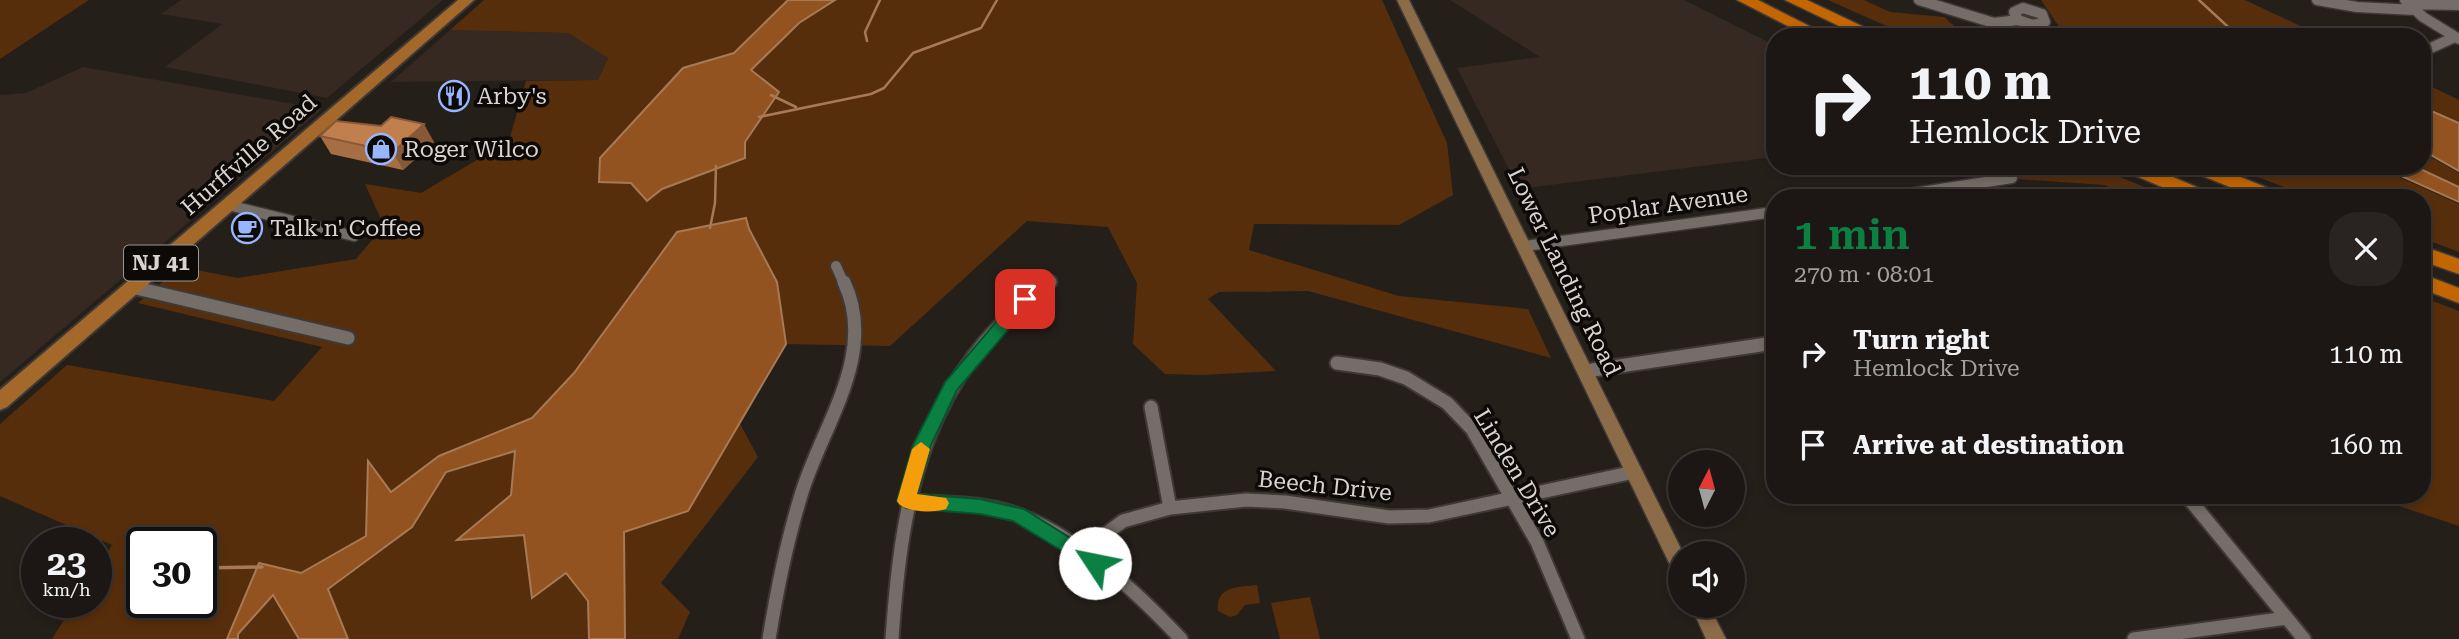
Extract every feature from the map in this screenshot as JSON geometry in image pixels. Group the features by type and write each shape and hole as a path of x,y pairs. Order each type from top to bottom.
{"highway":[{"path":"1745,0 1805,28"},
{"path":"1793,0 1857,28"},
{"path":"2151,175 2184,189"},
{"path":"2217,175 2253,189"},
{"path":"2431,256 2459,267"},
{"path":"2431,285 2459,296"}],"main road":[{"name":"Hurffville Road","path":"0,402 467,0"},
{"name":"Lower Landing Road","path":"1403,0 1668,541"},
{"path":"1706,618 1716,639"}],"street":[{"path":"1919,0 1994,23 2018,20"},
{"path":"2317,0 2338,5 2459,5"},
{"path":"2410,5 2457,38 2431,50"},
{"path":"1994,23 1997,28"},
{"path":"1962,189 2012,178"},
{"path":"228,205 354,236"},
{"name":"Poplar Avenue","path":"1524,246 1766,213"},
{"path":"769,639 791,529 809,469 842,399 853,356 857,319 848,286 836,266"},
{"path":"892,639 897,554 906,501 922,445 951,386 1025,299 1050,282"},
{"path":"132,288 348,338"},
{"path":"1586,371 1766,344"},
{"name":"Linden Drive","path":"1337,363 1380,369 1406,378 1447,403 1472,429 1536,542 1578,639"},
{"path":"1151,407 1170,508"},
{"name":"Beech Drive","path":"1080,553 1122,521 1170,508 1246,500 1285,502 1390,517 1429,516 1634,472"},
{"path":"906,501 980,506 1018,514 1080,553 1159,614 1181,639"},
{"path":"2193,504 2304,639"},
{"path":"2134,639 2287,618"}],"shaded area":[{"path":"0,0 89,0 0,59"},
{"path":"181,0 443,0 327,98 165,67 222,24 161,14"},
{"path":"484,0 788,0 734,53 683,68 631,183 647,201 662,189 745,158 745,142 779,92 751,70 799,23 835,0 1382,0 1447,143 1453,195 1399,225 1254,224 1249,250 1399,296 1528,309 1551,358 1308,291 1219,292 1208,299 1276,371 1165,374 1133,344 1137,283 1108,227 1027,221 890,346 786,344 777,282 746,218 677,232 574,373 532,418 439,456 390,493 368,463 366,536 301,573 259,564 227,639 52,639 65,618 112,618 112,527 71,527 0,496 0,424 67,365 274,401 322,347 138,303 180,267 238,278 356,259 384,226 365,184 421,193 509,141 526,81 598,80 608,58 568,33 450,30"},
{"path":"788,0 835,0 799,23 751,70 779,92 745,142 745,158 662,189 647,201 631,183 599,182 600,158 683,68 734,53"},
{"path":"1450,0 1684,0 1766,41 1766,158 1519,189 1457,68 1540,57"},
{"path":"1828,0 1864,0 1890,12 1944,17 1957,28 1891,28"},
{"path":"2041,0 2245,0 2305,28 2060,28"},
{"path":"450,30 568,33 608,58 598,80 391,82"},
{"path":"83,67 322,109 0,382 0,95 26,93"},
{"path":"2431,86 2459,100 2459,123 2431,114"},
{"path":"2431,111 2459,123 2459,171 2431,155"},
{"path":"2431,157 2459,173 2459,187 2431,174"},
{"path":"2431,174 2459,187 2459,202 2399,175"},
{"path":"2013,175 2115,175 2149,189 2113,189 2105,185 2016,179"},
{"path":"2253,175 2394,175 2425,189 2289,189"},
{"path":"2431,191 2459,204 2459,252 2431,241"},
{"path":"746,218 777,282 786,344 688,511 624,532 625,639 589,639 588,601 566,573 532,598 524,535 457,540 511,495 515,451 446,472 412,527 328,589 348,639 299,639 273,595 238,634 238,639 227,639 259,563 301,573 366,536 368,461 391,492 439,456 532,418 574,373 677,232"},
{"path":"2431,300 2459,311 2459,526 2393,504 2431,504"},
{"path":"739,422 758,457 661,583 690,612 678,639 625,639 624,532 688,511"},
{"path":"515,451 511,495 458,539 524,535 532,597 566,572 588,601 589,639 348,639 328,589 412,527 446,472"},
{"path":"1257,585 1260,603 1245,605 1237,615 1230,617 1218,611 1218,603 1224,592"},
{"path":"273,594 299,639 238,639 238,634"},
{"path":"1310,597 1320,639 1280,639 1271,603"}],"building":[{"path":"391,117 424,124 393,152 320,136 336,121 381,126"}],"waterway":[{"path":"867,41 865,32 880,0"},
{"path":"759,117 871,94 884,88 913,53 981,28 997,0"},
{"path":"2199,0 2229,28"},
{"path":"771,95 796,107"},
{"path":"710,228 715,203 716,166"},
{"path":"217,568 262,567"}],"slow traffic":[{"path":"921,449 906,501 940,503"}],"place":[{"name":"Arby's","path":"454,96"},
{"name":"Roger Wilco","path":"381,149"},
{"name":"Talk n' Coffee","path":"247,228"}],"route":[{"path":"1025,299 951,386 922,445 906,501 980,506 1018,514 1095,563"}]}
